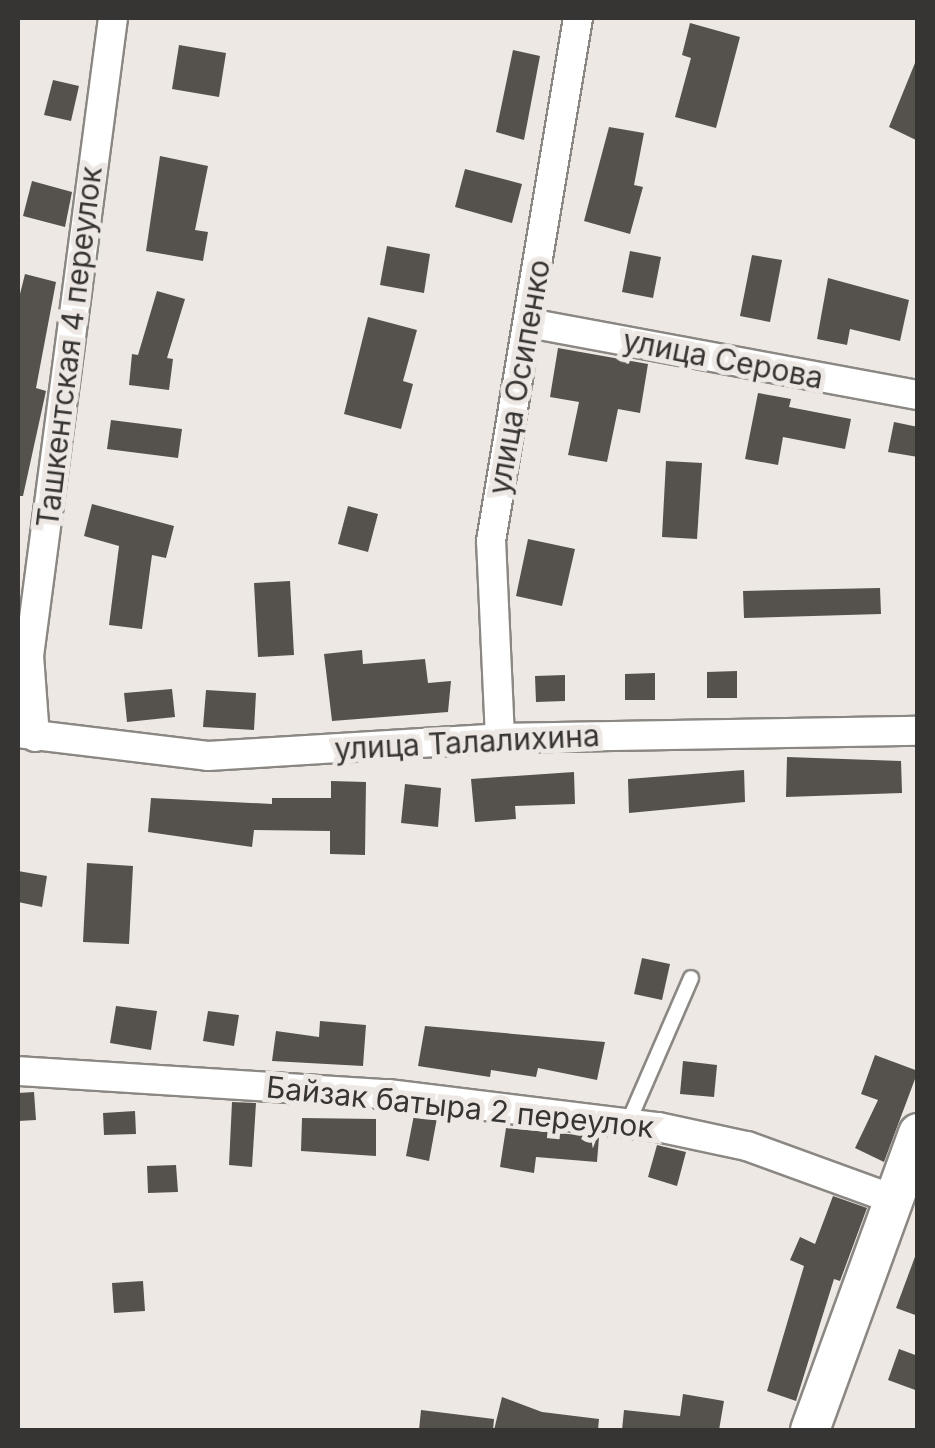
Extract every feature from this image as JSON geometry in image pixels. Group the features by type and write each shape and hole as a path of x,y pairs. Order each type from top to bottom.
{"main road":[{"path":"810,1430 918,1133"}],"street":[{"name":"Ташкентская 4 переулок","path":"26,735 29,656 113,18"},
{"name":"улица Осипенко","path":"500,738 491,542 578,18"},
{"name":"улица Серова","path":"530,323 918,395"},
{"name":"улица Талалихина","path":"26,735 208,756 500,738 918,731"},
{"name":"Байзак батыра 2 переулок","path":"18,1072 388,1094 628,1123 747,1146 892,1199"}],"lane":[{"path":"628,1123 692,978"}],"building":[{"path":"690,23 740,37 716,128 675,117 691,58 682,55"},
{"path":"179,45 226,53 219,97 172,89"},
{"path":"513,50 540,56 524,140 496,132"},
{"path":"918,58 918,141 889,127"},
{"path":"53,80 79,86 71,121 44,115"},
{"path":"609,127 644,133 634,185 643,187 630,234 584,221"},
{"path":"160,156 208,166 195,230 208,232 203,261 146,251"},
{"path":"465,169 522,184 512,223 455,207"},
{"path":"32,181 72,192 65,227 23,216"},
{"path":"387,246 430,254 424,293 380,285"},
{"path":"630,251 661,257 653,298 622,292"},
{"path":"752,255 782,260 770,322 740,316"},
{"path":"25,274 56,282 36,388 46,391 23,496 18,496 18,302"},
{"path":"828,278 909,300 900,341 850,329 847,345 817,339"},
{"path":"157,291 185,299 167,358 173,359 169,390 129,385 132,354 138,355"},
{"path":"368,317 417,330 403,381 413,384 401,429 344,414"},
{"path":"558,348 648,364 640,413 618,409 607,462 568,455 579,402 550,397"},
{"path":"758,393 791,399 789,407 851,419 845,449 783,437 778,465 745,459"},
{"path":"111,420 182,429 178,458 107,449"},
{"path":"894,422 918,427 918,457 888,452"},
{"path":"666,461 702,463 697,539 662,537"},
{"path":"92,504 174,526 166,558 152,555 142,629 109,625 119,546 84,536"},
{"path":"348,506 378,514 368,552 338,544"},
{"path":"528,539 575,549 562,606 516,596"},
{"path":"290,581 294,655 258,657 254,583"},
{"path":"880,588 881,614 744,618 743,591"},
{"path":"362,650 363,664 425,659 428,683 451,681 448,712 332,721 324,654"},
{"path":"737,671 737,698 707,698 707,672"},
{"path":"655,673 655,700 625,700 625,674"},
{"path":"565,675 565,701 536,702 535,676"},
{"path":"172,689 175,717 127,722 124,693"},
{"path":"206,690 256,693 254,730 203,727"},
{"path":"787,757 901,761 902,793 786,797"},
{"path":"744,770 745,802 629,813 628,779"},
{"path":"574,772 575,804 515,806 516,819 475,822 471,779"},
{"path":"331,781 366,782 365,855 330,854 330,831 254,830 252,847 148,832 151,798 272,804 272,798 331,798"},
{"path":"405,784 441,788 438,827 401,823"},
{"path":"87,863 133,866 129,944 83,942"},
{"path":"18,871 47,876 42,907 18,902"},
{"path":"642,958 670,964 662,1000 634,994"},
{"path":"116,1006 157,1011 151,1050 110,1043"},
{"path":"208,1011 239,1015 234,1046 203,1041"},
{"path":"320,1021 366,1025 363,1066 272,1061 276,1031 319,1037"},
{"path":"425,1026 605,1042 597,1080 538,1068 536,1077 491,1070 490,1077 418,1066"},
{"path":"875,1055 918,1071 884,1162 855,1148 878,1100 861,1094"},
{"path":"683,1061 717,1065 714,1097 680,1094"},
{"path":"34,1092 36,1120 18,1121 18,1093"},
{"path":"232,1102 256,1103 252,1167 229,1165"},
{"path":"135,1111 136,1134 104,1135 103,1113"},
{"path":"414,1115 437,1118 429,1161 406,1156"},
{"path":"302,1118 376,1119 376,1156 301,1151"},
{"path":"506,1128 599,1137 597,1162 536,1157 534,1173 500,1167"},
{"path":"657,1145 686,1152 677,1186 648,1177"},
{"path":"176,1165 178,1192 148,1193 147,1166"},
{"path":"833,1196 867,1208 840,1281 834,1279 796,1401 767,1391 804,1266 790,1260 800,1237 815,1244"},
{"path":"918,1254 918,1316 896,1308"},
{"path":"143,1281 145,1311 114,1313 112,1283"},
{"path":"899,1349 918,1356 918,1391 888,1380"},
{"path":"683,1394 724,1401 719,1430 622,1430 624,1410 680,1416"},
{"path":"502,1397 542,1412 599,1419 598,1430 494,1430"},
{"path":"421,1410 494,1419 493,1430 419,1430"}]}
